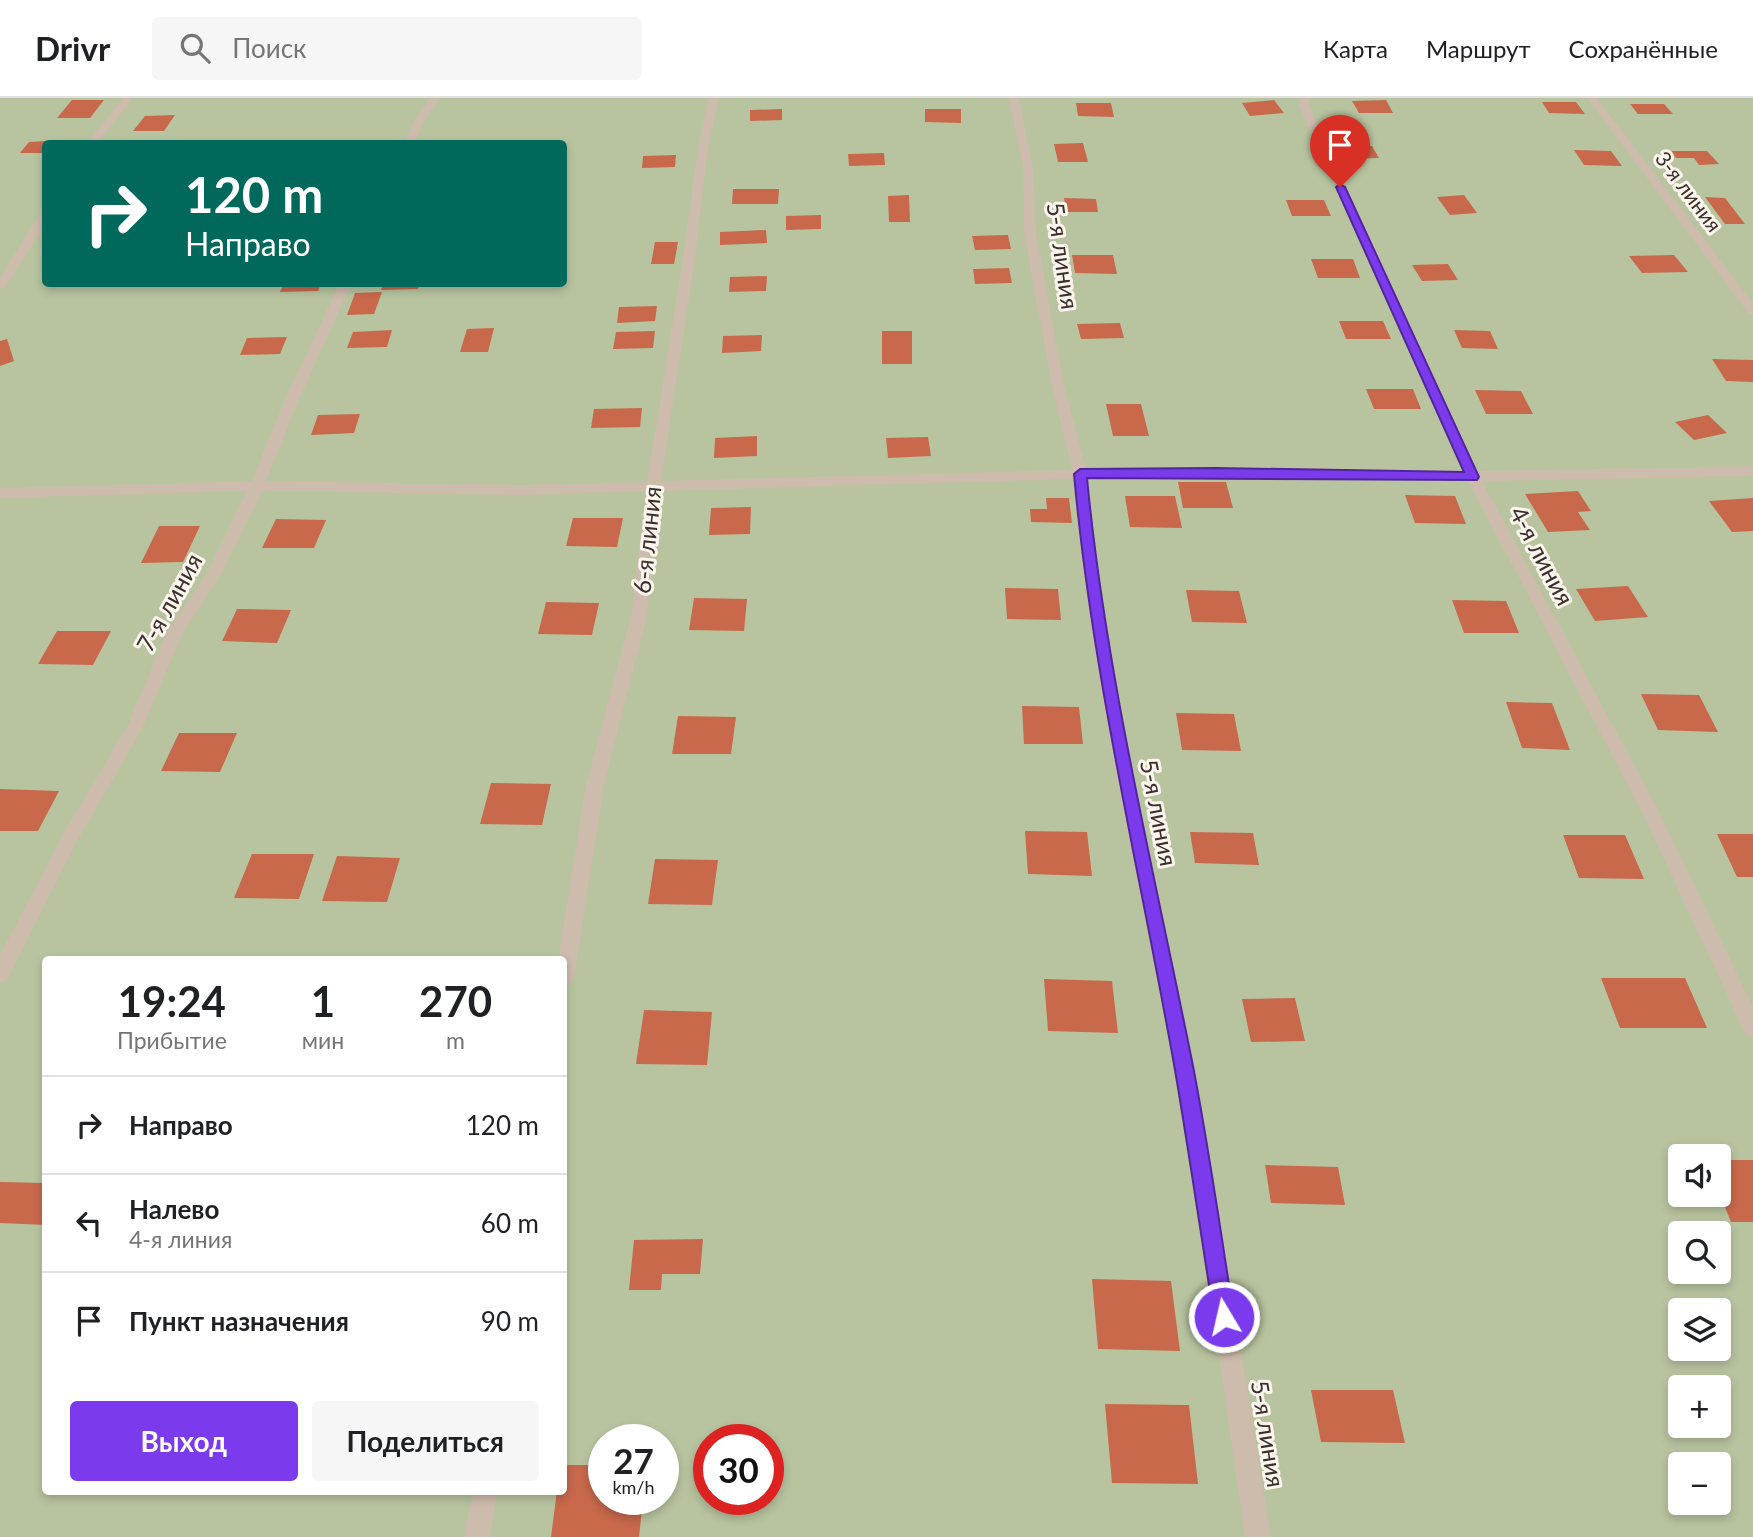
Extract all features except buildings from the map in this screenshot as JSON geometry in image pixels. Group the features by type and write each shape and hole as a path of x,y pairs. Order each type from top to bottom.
{"street":[{"path":"94,140 128,98"},
{"path":"411,140 419,121 435,98"},
{"name":"6-я линия","path":"567,959 595,785 639,616 653,487 689,258 703,146 714,98"},
{"name":"5-я линия","path":"1014,98 1028,167 1030,233 1058,386 1080,474 1088,562 1122,758 1184,1070 1258,1537"},
{"name":"4-я линия","path":"1304,98 1305,108 1378,273 1473,477 1650,811 1753,1028"},
{"name":"3-я линия","path":"1592,98 1753,311"},
{"path":"0,286 42,220"},
{"name":"7-я линия","path":"0,974 71,836 134,729 175,632 213,575 257,486 290,404 344,287"},
{"path":"0,493 257,486 388,490 653,487 1216,472 1473,477 1753,471"},
{"path":"477,1537 484,1495"}],"green space":[{"path":"0,98 1753,98 1753,1537 0,1537"}],"route":[{"path":"1224,1317 1184,1070 1122,758 1088,562 1080,474 1216,472 1473,477 1340,187"}]}
